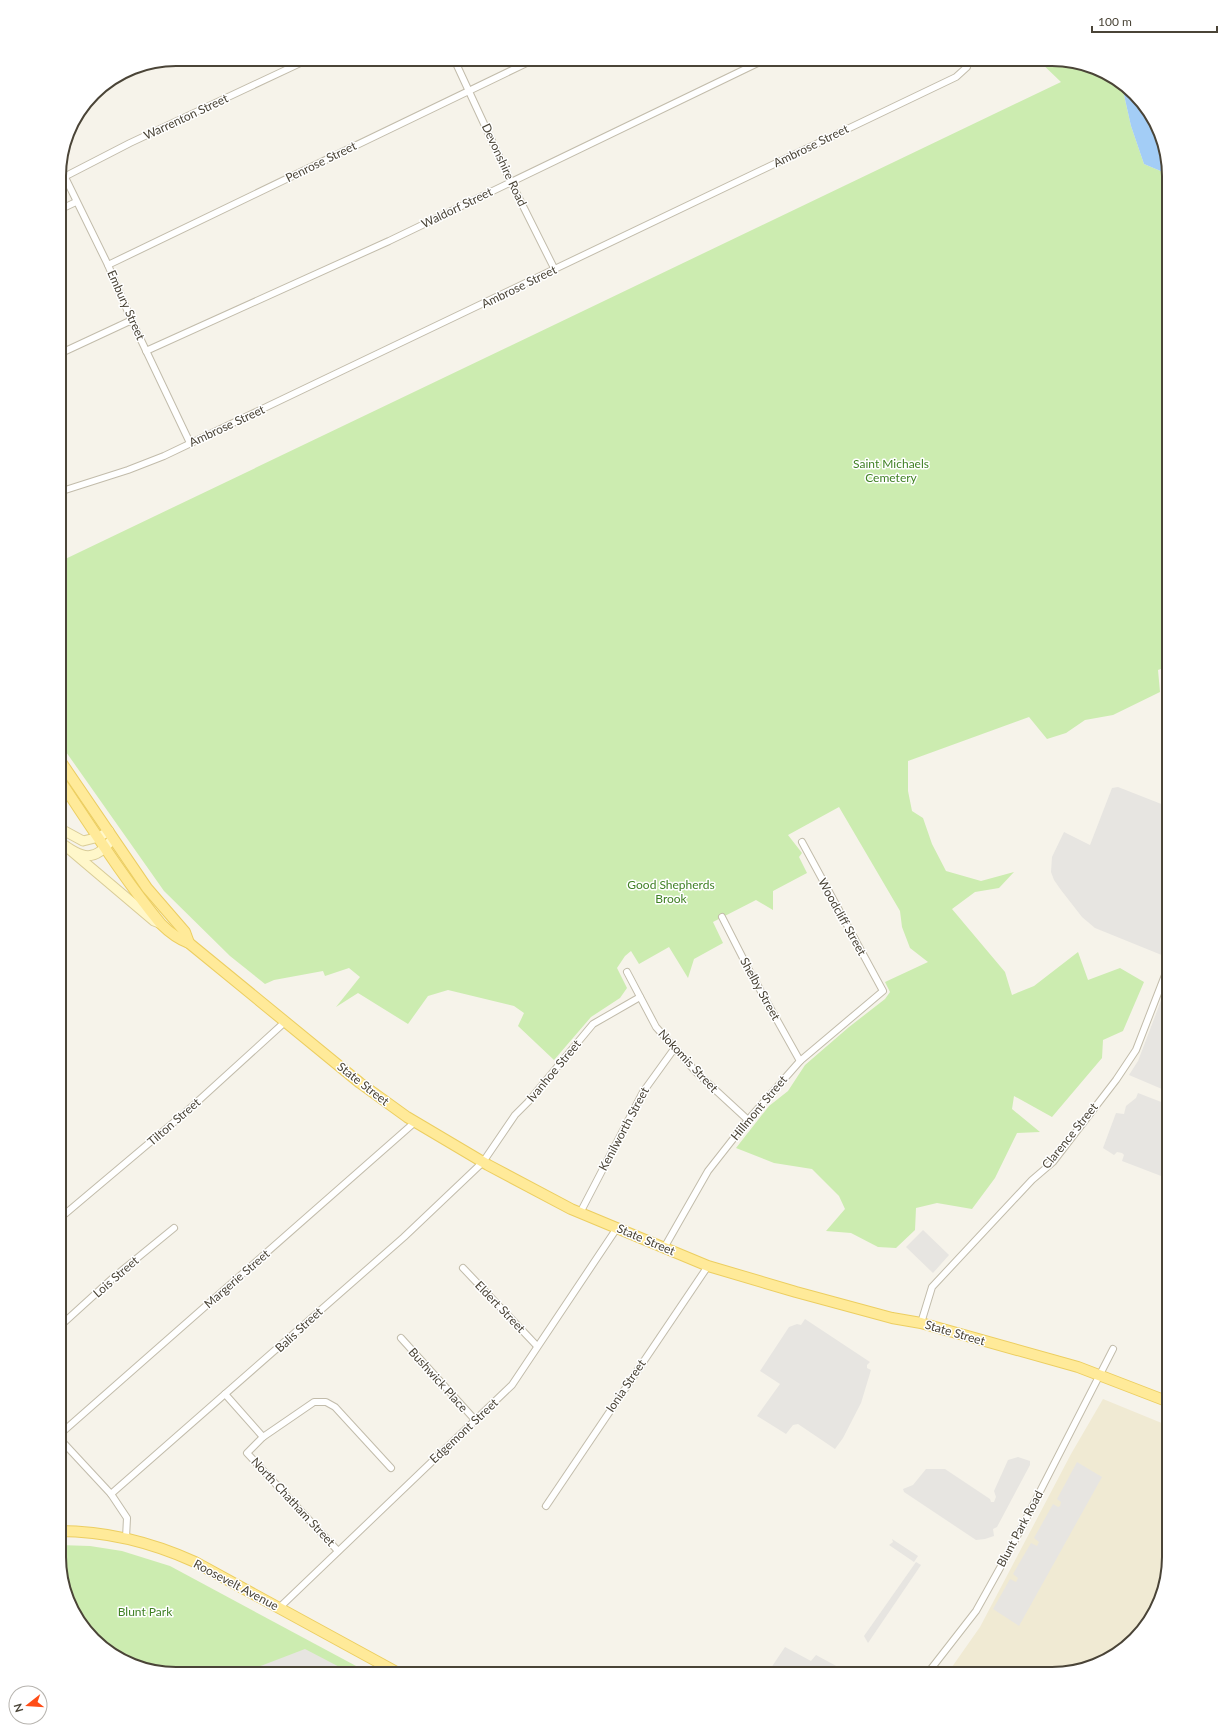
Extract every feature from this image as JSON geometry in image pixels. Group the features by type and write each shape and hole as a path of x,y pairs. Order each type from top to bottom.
{"main road":[{"name":"State Street","path":"66,769 147,888 185,932 189,942"},
{"name":"State Street","path":"66,789 106,848 161,923 179,939 189,942 365,1086 414,1122 483,1162 580,1213 708,1266 884,1316 921,1324 1078,1367 1162,1399"},
{"path":"66,832 83,841 111,834"},
{"path":"69,849 86,856 98,854 106,848 111,834"},
{"path":"66,847 154,921 161,923"},
{"name":"Roosevelt Avenue","path":"66,1531 96,1533 126,1538 158,1547 195,1562 387,1667"}],"street":[{"name":"Warrenton Street","path":"66,176 130,143 294,66"},
{"name":"Devonshire Road","path":"457,66 510,182 555,270"},
{"name":"Penrose Street","path":"108,265 520,66"},
{"name":"Waldorf Street","path":"146,351 283,290 751,66"},
{"name":"Ambrose Street","path":"66,490 136,467 190,443 555,270 956,77 966,69 966,66"},
{"name":"Embury Street","path":"66,181 108,265 146,351 190,443"},
{"path":"66,207 76,202"},
{"path":"66,351 132,320"},
{"name":"Woodcliff Street","path":"802,842 883,991"},
{"name":"Shelby Street","path":"722,917 748,970 800,1061"},
{"name":"Nokomis Street","path":"627,972 656,1027 674,1049 748,1120"},
{"name":"Clarence Street","path":"921,1324 932,1287 1032,1180 1053,1162 1120,1074 1136,1050 1162,983"},
{"name":"Hillmont Street","path":"664,1248 708,1171 748,1120 800,1061 883,991"},
{"name":"Ivanhoe Street","path":"483,1162 516,1114 528,1102 593,1024 640,997"},
{"name":"Tilton Street","path":"66,1210 186,1112 286,1022"},
{"name":"Kenilworth Street","path":"580,1213 643,1092 674,1049"},
{"name":"Margerie Street","path":"66,1430 414,1122"},
{"name":"Balis Street","path":"111,1494 404,1237 483,1162"},
{"name":"Lois Street","path":"66,1321 114,1277 174,1228"},
{"name":"Edgemont Street","path":"279,1608 512,1385 616,1228"},
{"name":"Ionia Street","path":"546,1506 708,1266"},
{"name":"Eldert Street","path":"462,1268 537,1346"},
{"name":"Bushwick Place","path":"401,1338 476,1421"},
{"name":"Blunt Park Road","path":"932,1667 976,1611 1101,1375 1113,1349"},
{"path":"225,1394 263,1436 314,1402 326,1402 335,1407 391,1468"},
{"name":"North Chatham Street","path":"263,1436 247,1452 338,1551"},
{"path":"66,1444 111,1494 127,1518 126,1538"}],"shaded area":[{"path":"1118,787 1162,804 1162,955 1095,928 1082,917 1054,880 1051,872 1052,857 1064,832 1090,845 1112,788"},
{"path":"1162,998 1162,1089 1129,1075 1138,1061"},
{"path":"1138,1093 1162,1102 1162,1176 1122,1161 1124,1155 1122,1153 1117,1152 1114,1155 1103,1148 1116,1113 1124,1114 1126,1106 1136,1098"},
{"path":"923,1230 949,1255 933,1273 906,1247"},
{"path":"805,1319 870,1362 867,1365 867,1368 871,1370 861,1403 843,1438 835,1449 798,1424 793,1425 786,1434 757,1416 780,1384 760,1371 789,1327 797,1324 801,1325"},
{"path":"1103,1399 1162,1423 1161,1572 1154,1599 1147,1612 1130,1635 1119,1644 1094,1659 1081,1663 1052,1667 952,1667 980,1627 1071,1454"},
{"path":"1018,1457 1030,1461 1030,1465 997,1527 993,1529 994,1536 985,1539 976,1540 904,1492 903,1489 913,1485 926,1469 945,1469 990,1499 991,1502 994,1502 996,1497 994,1491 1008,1460"},
{"path":"1077,1462 1102,1477 1019,1626 993,1609 1010,1579 1016,1582 1018,1578 1013,1574 1031,1543 1037,1546 1039,1542 1034,1538 1053,1504 1058,1507 1060,1506 1061,1502 1057,1499"},
{"path":"892,1539 918,1556 914,1562 889,1545 893,1542"},
{"path":"916,1562 921,1565 868,1643 864,1636"},
{"path":"785,1647 811,1661 816,1655 838,1667 772,1667"},
{"path":"305,1649 340,1667 258,1667"}],"green space":[{"name":"Saint Michaels Cemetery","path":"1044,66 1060,66 1088,72 1101,77 1123,92 1131,126 1144,164 1162,171 1162,669 1158,670 1160,692 1113,715 1085,720 1066,733 1047,739 1029,717 908,761 908,791 912,811 923,818 932,844 946,871 981,881 1014,872 999,888 975,892 952,909 1005,972 1012,995 1034,986 1078,952 1088,980 1120,968 1144,982 1123,1031 1103,1040 1102,1058 1052,1117 1014,1096 1012,1109 1040,1132 1017,1133 995,1178 972,1209 937,1203 916,1208 915,1230 896,1248 878,1247 851,1233 826,1231 845,1209 839,1196 812,1169 774,1163 736,1148 769,1106 788,1091 805,1065 849,1027 885,999 890,992 885,982 928,962 910,948 902,927 900,911 839,807 788,835 802,853 799,857 807,873 773,891 773,910 756,900 713,922 723,943 694,959 688,978 669,947 639,964 631,951 625,956 617,968 627,988 620,998 591,1017 554,1060 518,1026 524,1013 514,1006 448,990 428,996 408,1024 358,993 336,1007 360,977 349,968 325,976 323,971 274,980 265,984 230,956 164,891 66,752 66,559 1061,82"},
{"name":"Blunt Park","path":"66,1545 90,1546 122,1551 170,1566 358,1667 168,1667 154,1665 134,1659 109,1644 98,1635 81,1612 74,1599 70,1586 67,1572"}],"water":[{"path":"1123,92 1139,109 1154,134 1161,161 1162,171 1144,164 1131,126"}],"park label":[{"name":"Good Shepherds Brook","path":"671,892"}]}
